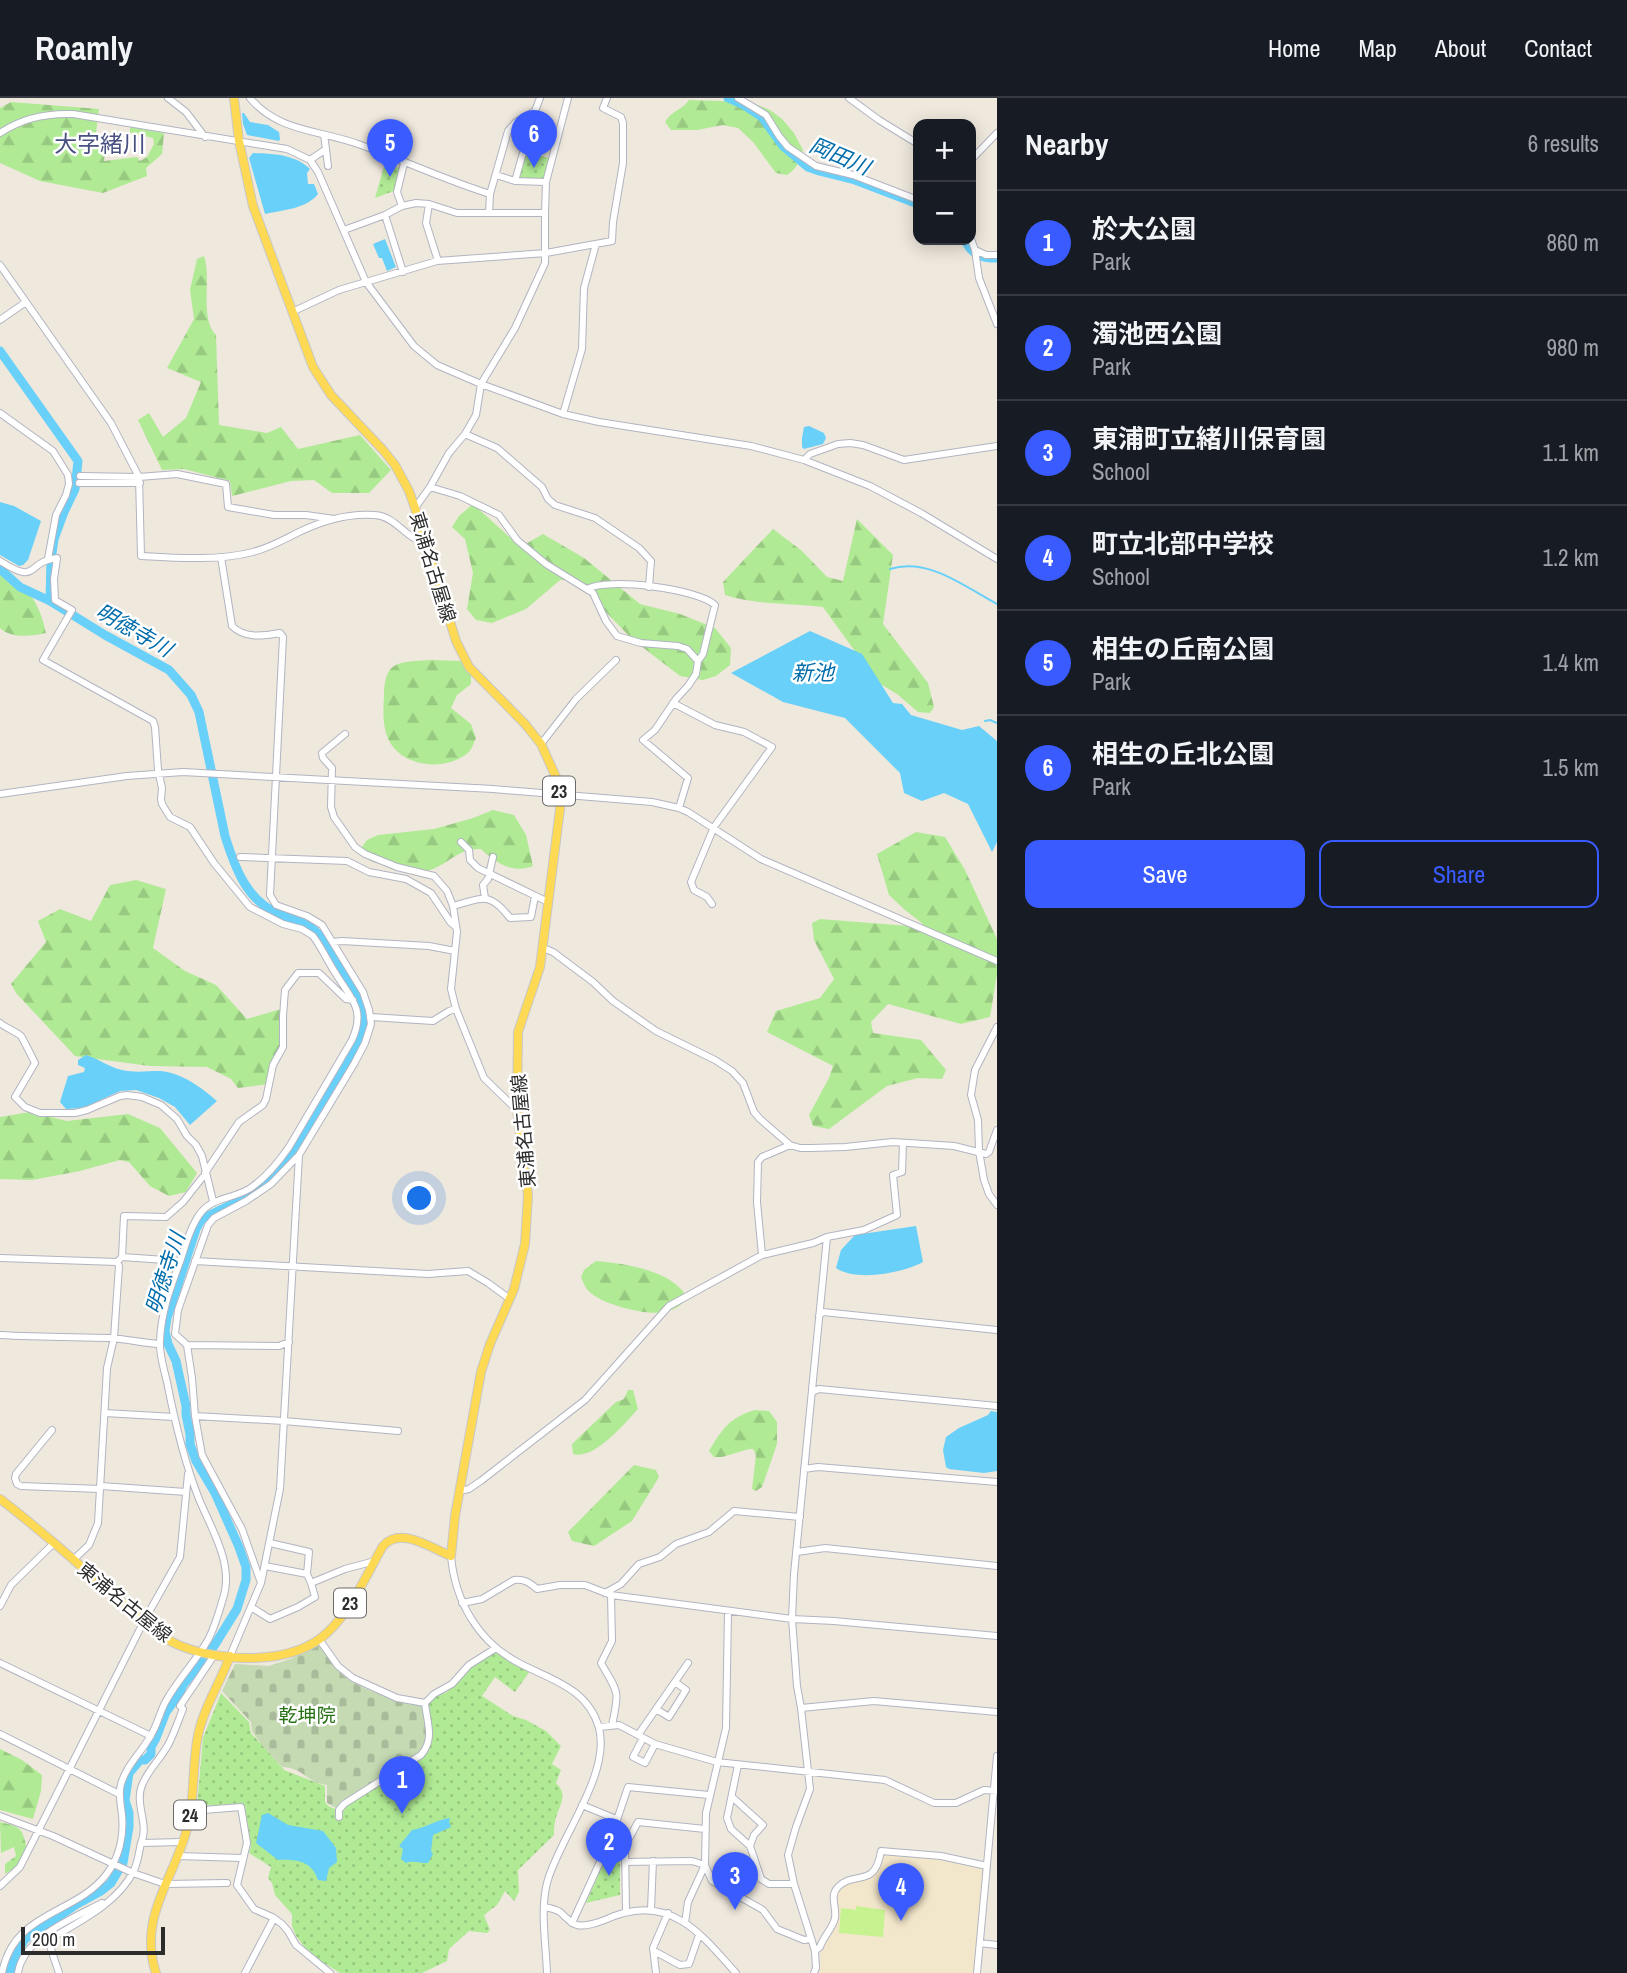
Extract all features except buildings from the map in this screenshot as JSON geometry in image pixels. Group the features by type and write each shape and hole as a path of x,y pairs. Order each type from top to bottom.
{"main road":[{"name":"東浦名古屋線","path":"0,1499 144,1621 174,1643 201,1652 256,1659 279,1657 300,1650 319,1639 342,1615 386,1542 397,1537 409,1538 451,1556 459,1491 481,1372 510,1299 523,1256 527,1178 517,1110 519,1028 536,981 543,948 560,809 556,777 533,732 469,667 462,656 415,508 395,465 323,384 313,367 253,206 239,141 234,98"},
{"name":"24","path":"156,1973 150,1948 152,1920 191,1811 198,1735 230,1656"}],"street":[{"path":"168,98 186,112 205,137"},
{"path":"250,98 268,114 294,128 354,142 453,183 490,194"},
{"path":"515,181 540,98"},
{"path":"415,508 476,415 481,384 515,328 545,263 546,182 568,98"},
{"path":"292,312 339,290 438,261 546,253 612,241 622,163 622,120 621,117 604,110 607,98"},
{"path":"738,98 766,115 788,147 816,166 853,176 913,198"},
{"path":"849,98 913,141"},
{"path":"489,213 490,194 508,131 516,121 535,111"},
{"path":"0,133 25,120 58,114 93,117 287,149 310,160 321,177 366,282 414,346 437,365 563,414 751,446 804,460 879,491 997,559"},
{"path":"976,155 997,132"},
{"path":"324,135 328,166"},
{"path":"310,160 326,149"},
{"path":"402,206 397,192 404,163"},
{"path":"496,175 515,181 546,182"},
{"path":"344,230 402,206 416,203 429,204 457,213 545,213"},
{"path":"429,204 426,223 438,261"},
{"path":"385,215 403,272"},
{"path":"563,414 582,349 583,288 596,244"},
{"path":"973,245 979,278 997,324"},
{"path":"975,253 997,255"},
{"path":"0,265 111,424 140,480 141,556 221,557 257,552 334,519"},
{"path":"0,320 26,302"},
{"path":"0,413 53,451 68,475 69,484 56,515 48,559"},
{"path":"465,434 497,448 542,487 548,499 555,505 592,516 639,548 651,561 649,587"},
{"path":"804,460 810,454 838,444 850,443 904,460 997,446"},
{"path":"80,480 140,480 184,474 226,484 226,504 230,508 274,515 334,519 380,516 391,520 418,541 426,542"},
{"path":"430,486 460,496 496,513 517,540 546,564 596,597 606,621 617,636 641,643 687,649 698,661"},
{"path":"221,557 232,625 243,634 261,636 280,633 283,637 270,890 274,903 320,923 363,992 371,1017 365,1043 299,1155 271,1184 220,1214 208,1225 175,1324 175,1334 187,1345 202,1455 242,1529 261,1583"},
{"path":"0,561 23,573 30,572 48,559 57,558 53,594 55,600 72,610 43,660 153,721 162,804 170,817 190,827 214,863 250,907 313,936 353,1000 358,1017 355,1033 278,1163 259,1181 241,1192 204,1208 196,1219 180,1261 164,1308 159,1344 188,1472 223,1560 226,1580 224,1594 209,1638 165,1702 151,1736 129,1764 119,1794 122,1840 107,1875 90,1890 20,1935 10,1948 1,1973"},
{"path":"587,589 606,583 649,587 696,596 714,604 696,674 655,730 643,740 688,778 679,808"},
{"path":"541,744 576,699 615,660"},
{"path":"673,703 715,725 744,732 772,747 714,827 691,882 694,890 707,897 712,904"},
{"path":"345,734 322,752 322,756 332,768 331,807 334,817 358,850 397,867 434,876 447,891 453,906 456,927 451,989 456,1009 484,1077 517,1110"},
{"path":"0,794 159,773 493,789 652,802 679,808 714,827 761,859 997,961"},
{"path":"461,842 469,850 469,858 474,865 488,875 548,902"},
{"path":"240,857 347,862 369,872 406,879 431,893 450,923 456,927"},
{"path":"485,898 483,885 493,857"},
{"path":"453,906 485,898 500,905 510,918 531,917 535,896"},
{"path":"333,942 429,946 455,951"},
{"path":"543,948 553,952 593,982 612,1001 660,1034 732,1071 743,1083 754,1112 790,1144 800,1148 822,1148 904,1143 954,1146 986,1154 997,1130"},
{"path":"74,1560 89,1545 98,1523 107,1368 114,1338 124,1216 169,1216 204,1175 239,1122 263,1105 273,1065 283,1047 285,990 298,973 319,973 346,999 353,1000"},
{"path":"371,1017 433,1021 456,1009"},
{"path":"0,1023 22,1038 34,1059 35,1063 15,1097 25,1107 34,1112 75,1113 87,1111 120,1096 142,1097 161,1105 175,1116 202,1156 204,1175 220,1214"},
{"path":"997,1027 975,1070 971,1088 986,1187 997,1205"},
{"path":"459,1491 469,1489 482,1480 584,1400 669,1306 762,1255 864,1230 897,1215 893,1175 902,1172 904,1143"},
{"path":"762,1255 757,1202 758,1162 762,1157 790,1144"},
{"path":"230,1656 261,1583 280,1489 299,1155"},
{"path":"814,1973 815,1951 788,1855 810,1789 792,1619 827,1237"},
{"path":"0,1258 180,1261"},
{"path":"195,1261 428,1274 464,1270 510,1299"},
{"path":"819,1316 823,1312 997,1329"},
{"path":"0,1335 114,1338 159,1344"},
{"path":"187,1345 279,1346 289,1342"},
{"path":"812,1392 819,1389 997,1406"},
{"path":"105,1413 174,1417"},
{"path":"195,1416 398,1431"},
{"path":"52,1430 16,1474 16,1481 21,1486 186,1492"},
{"path":"804,1469 818,1466 997,1482"},
{"path":"0,1886 20,1867 98,1710 180,1557 188,1472"},
{"path":"608,1594 639,1564 660,1557 676,1544 709,1532 734,1511 800,1517"},
{"path":"0,1606 11,1585 54,1543"},
{"path":"251,1607 270,1619 315,1597 307,1574 309,1552 270,1543"},
{"path":"797,1552 825,1549 997,1566"},
{"path":"451,1556 452,1574 462,1603 474,1624 496,1648 517,1662 571,1688 589,1706 598,1727 599,1755 582,1805 550,1874 546,1890 547,1973"},
{"path":"311,1583 375,1561"},
{"path":"361,1564 368,1566 369,1571"},
{"path":"265,1566 307,1574"},
{"path":"462,1603 482,1598 520,1579 537,1588 585,1585 608,1594 792,1619 997,1636"},
{"path":"608,1594 612,1641 601,1663 617,1691 612,1725"},
{"path":"728,1611 726,1728 709,1795 705,1865 712,1881 763,1910 777,1929 804,1940 810,1939"},
{"path":"319,1639 338,1666 353,1678 397,1698 425,1703"},
{"path":"425,1703 434,1694 452,1684 469,1665 496,1648"},
{"path":"59,1973 48,1940 93,1914 133,1872 145,1829 140,1813 139,1796 142,1783 168,1746 183,1709 180,1706 215,1654"},
{"path":"655,1744 645,1763 633,1757 640,1737 656,1709 688,1662"},
{"path":"0,1663 151,1736"},
{"path":"656,1709 668,1717 686,1690 675,1682"},
{"path":"801,1708 874,1701 997,1712"},
{"path":"339,1817 344,1804 421,1755 427,1748 430,1737 425,1703"},
{"path":"598,1727 619,1725 655,1744 718,1762 885,1780 934,1803 956,1803 984,1790 995,1790"},
{"path":"0,1734 119,1794"},
{"path":"977,1973 997,1756"},
{"path":"738,1765 727,1818 731,1829 750,1846 761,1879 769,1884 794,1884"},
{"path":"572,1923 611,1838 628,1787 709,1795"},
{"path":"732,1797 763,1825 754,1835 750,1846"},
{"path":"582,1805 616,1819"},
{"path":"191,1811 240,1807 247,1843 237,1885 254,1909 274,1918 288,1931 296,1945 330,1973"},
{"path":"0,1816 165,1884 227,1883"},
{"path":"626,1912 625,1846 638,1822 705,1829"},
{"path":"141,1843 182,1842"},
{"path":"815,1951 820,1947 835,1917 834,1894 837,1888 871,1874 879,1864 881,1852 941,1856 987,1866"},
{"path":"177,1856 243,1858"},
{"path":"651,1909 653,1861"},
{"path":"625,1862 692,1861 705,1865"},
{"path":"685,1923 688,1902 705,1865"},
{"path":"18,1973 25,1954 34,1943 111,1898"},
{"path":"545,1907 557,1910 572,1923 584,1925 626,1912 651,1909 668,1913 699,1935 736,1973"},
{"path":"656,1973 653,1948 668,1913"},
{"path":"245,1973 274,1918"},
{"path":"654,1951 680,1965 689,1965 699,1935"},
{"path":"980,1943 997,1945"}],"shaded area":[{"path":"883,1854 942,1858 984,1868 974,1973 819,1973 822,1945 837,1918 836,1895 842,1887 876,1872"}],"green space":[{"path":"689,100 750,102 770,110 794,133 803,150 798,164 787,175 776,173 753,142 738,128 723,125 697,130 671,130 665,122"},
{"path":"11,102 99,109 95,141 106,144 104,161 137,157 140,161 147,157 154,144 153,138 130,133 130,127 164,133 162,154 146,168 147,176 103,193 40,181 0,163 0,108"},
{"path":"526,152 549,158 543,181 519,180"},
{"path":"385,163 402,169 394,191 375,198"},
{"path":"204,256 208,319 216,335 219,425 267,433 281,427 298,449 360,435 391,470 369,493 332,493 314,480 291,481 232,496 230,481 184,469 162,470 138,420 149,413 163,437 186,418 201,382 167,368 194,319 190,290 197,259"},
{"path":"473,504 516,543 524,545 543,534 584,558 640,604 680,614 715,628 731,648 730,665 716,676 703,680 680,676 632,639 575,580 560,580 526,609 492,623 476,620 467,609 473,573 465,539 452,527 459,516"},
{"path":"857,519 893,555 883,624 928,683 934,707 930,713 918,712 897,694 877,682 823,607 761,602 725,595 723,582 773,529 802,551 827,577 843,581"},
{"path":"0,569 18,581 31,595 46,633 16,635 0,628"},
{"path":"412,661 461,661 471,672 471,684 457,695 451,708 471,724 476,738 469,752 450,762 439,764 417,762 398,752 388,739 383,708 387,675 394,666"},
{"path":"493,810 514,815 526,835 533,866 511,868 498,863 481,849 475,849 434,869 412,872 373,862 359,851 367,840 378,835 434,829"},
{"path":"916,832 945,837 965,870 997,939 997,974 990,1017 961,1024 888,1004 871,1022 873,1033 921,1040 946,1070 942,1079 918,1078 887,1086 829,1129 813,1126 809,1115 833,1066 767,1032 776,1011 820,998 834,979 814,940 812,923 820,919 921,927 923,924 889,895 877,854"},
{"path":"136,880 166,889 153,948 185,971 216,985 247,1019 281,1009 284,1051 269,1084 238,1088 231,1079 207,1067 150,1066 75,1056 16,993 11,984 46,942 38,921 60,909 91,921 110,885"},
{"path":"30,1112 67,1121 128,1114 160,1128 197,1173 186,1192 169,1196 150,1186 129,1162 120,1160 32,1180 0,1179 0,1117"},
{"path":"596,1261 633,1266 660,1275 672,1281 687,1298 675,1309 656,1313 611,1304 592,1294 581,1277 584,1270"},
{"path":"628,1390 633,1390 638,1409 600,1446 590,1452 573,1454 572,1444 616,1402 624,1399"},
{"path":"755,1410 769,1411 777,1422 777,1444 762,1487 756,1491 752,1489 756,1455 753,1449 722,1457 714,1457 709,1451 728,1425"},
{"path":"634,1465 656,1470 659,1477 632,1521 594,1546 572,1541 568,1532"},
{"name":"乾坤院","path":"319,1639 336,1668 353,1682 377,1693 423,1706 428,1739 421,1752 336,1808 327,1803 327,1785 320,1784 296,1770 282,1767 263,1747 252,1731 251,1722 222,1691 235,1664 269,1666 293,1658"},
{"path":"496,1651 530,1671 515,1692 495,1677 482,1696 513,1716 546,1731 561,1746 552,1764 561,1770 556,1783 562,1793 554,1835 518,1870 519,1892 514,1901 505,1891 497,1905 484,1915 490,1930 487,1933 469,1931 449,1949 447,1961 422,1973 340,1973 311,1955 296,1936 292,1926 292,1914 275,1895 268,1878 271,1867 249,1853 251,1845 244,1804 197,1806 203,1738 221,1693 249,1722 251,1733 284,1770 325,1786 325,1802 335,1809 423,1755 431,1736 427,1704 434,1697 447,1692 472,1667"},
{"path":"0,1749 22,1760 42,1775 41,1791 33,1819 0,1810"},
{"path":"0,1822 20,1830 27,1849 18,1866 5,1874 5,1864 16,1856 14,1847 1,1853"},
{"path":"606,1857 620,1857 620,1895 586,1903"},
{"path":"856,1906 885,1910 883,1937 839,1933 841,1908 856,1910"}],"water":[{"path":"242,113 250,122 268,125 279,132 279,141 247,135"},
{"path":"253,153 283,156 304,164 310,169 307,173 308,184 314,184 318,194 301,206 265,214 249,158"},
{"path":"385,239 396,267 387,271 373,244"},
{"path":"809,426 824,433 826,438 823,444 804,449 804,427"},
{"path":"0,502 14,506 41,521 28,560 23,565 19,566 0,555"},
{"name":"新池","path":"810,631 862,654 893,703 902,704 911,715 962,730 979,726 997,741 997,842 992,852 968,804 944,793 922,801 904,793 900,773 845,718 783,702 731,673"},
{"path":"86,1055 122,1070 160,1071 176,1075 198,1086 217,1101 190,1125 175,1107 136,1090 120,1091 83,1108 66,1109 60,1102 68,1076 84,1072 85,1068 78,1065 78,1060"},
{"path":"916,1226 923,1262 904,1270 867,1275 855,1275 836,1268 841,1250 855,1235"},
{"path":"991,1411 997,1412 997,1471 984,1473 946,1467 943,1450 946,1437"},
{"path":"268,1813 288,1825 323,1831 336,1848 337,1862 329,1868 326,1881 318,1880 312,1869 302,1862 278,1860 256,1843 262,1815"},
{"path":"450,1818 451,1827 433,1835 433,1854 428,1863 406,1863 401,1859 403,1849 399,1846 412,1830"}],"waterway":[{"name":"岡田川","path":"728,98 762,117 783,146 808,167 855,180 913,202"},
{"name":"岡田川","path":"968,245 978,255 997,258"},
{"name":"明徳寺川","path":"0,351 78,461 75,489 54,539 50,601"},
{"path":"890,569 904,566 932,570 997,604"},
{"name":"明徳寺川","path":"0,569 20,587 50,601 169,670 191,695 199,712 225,836 238,872 259,902 310,927 324,941 353,990 364,1022 354,1052 293,1154 262,1187 201,1220 167,1318 165,1331 176,1361 186,1406 190,1444 196,1461 215,1493 246,1567 246,1580 237,1609 166,1712 151,1747 151,1754 145,1760 140,1760 129,1773 125,1800 129,1827 123,1863 111,1883 25,1939 15,1956 10,1973"},
{"path":"985,721 997,723"}],"place":[{"name":"相生の丘北公園","path":"534,168"},
{"name":"相生の丘南公園","path":"390,177"},
{"name":"於大公園","path":"402,1814"},
{"name":"濁池西公園","path":"609,1876"},
{"name":"東浦町立緒川保育園","path":"735,1910"},
{"name":"町立北部中学校","path":"901,1921"}],"district":[{"name":"大字緒川","path":"100,143"}]}
